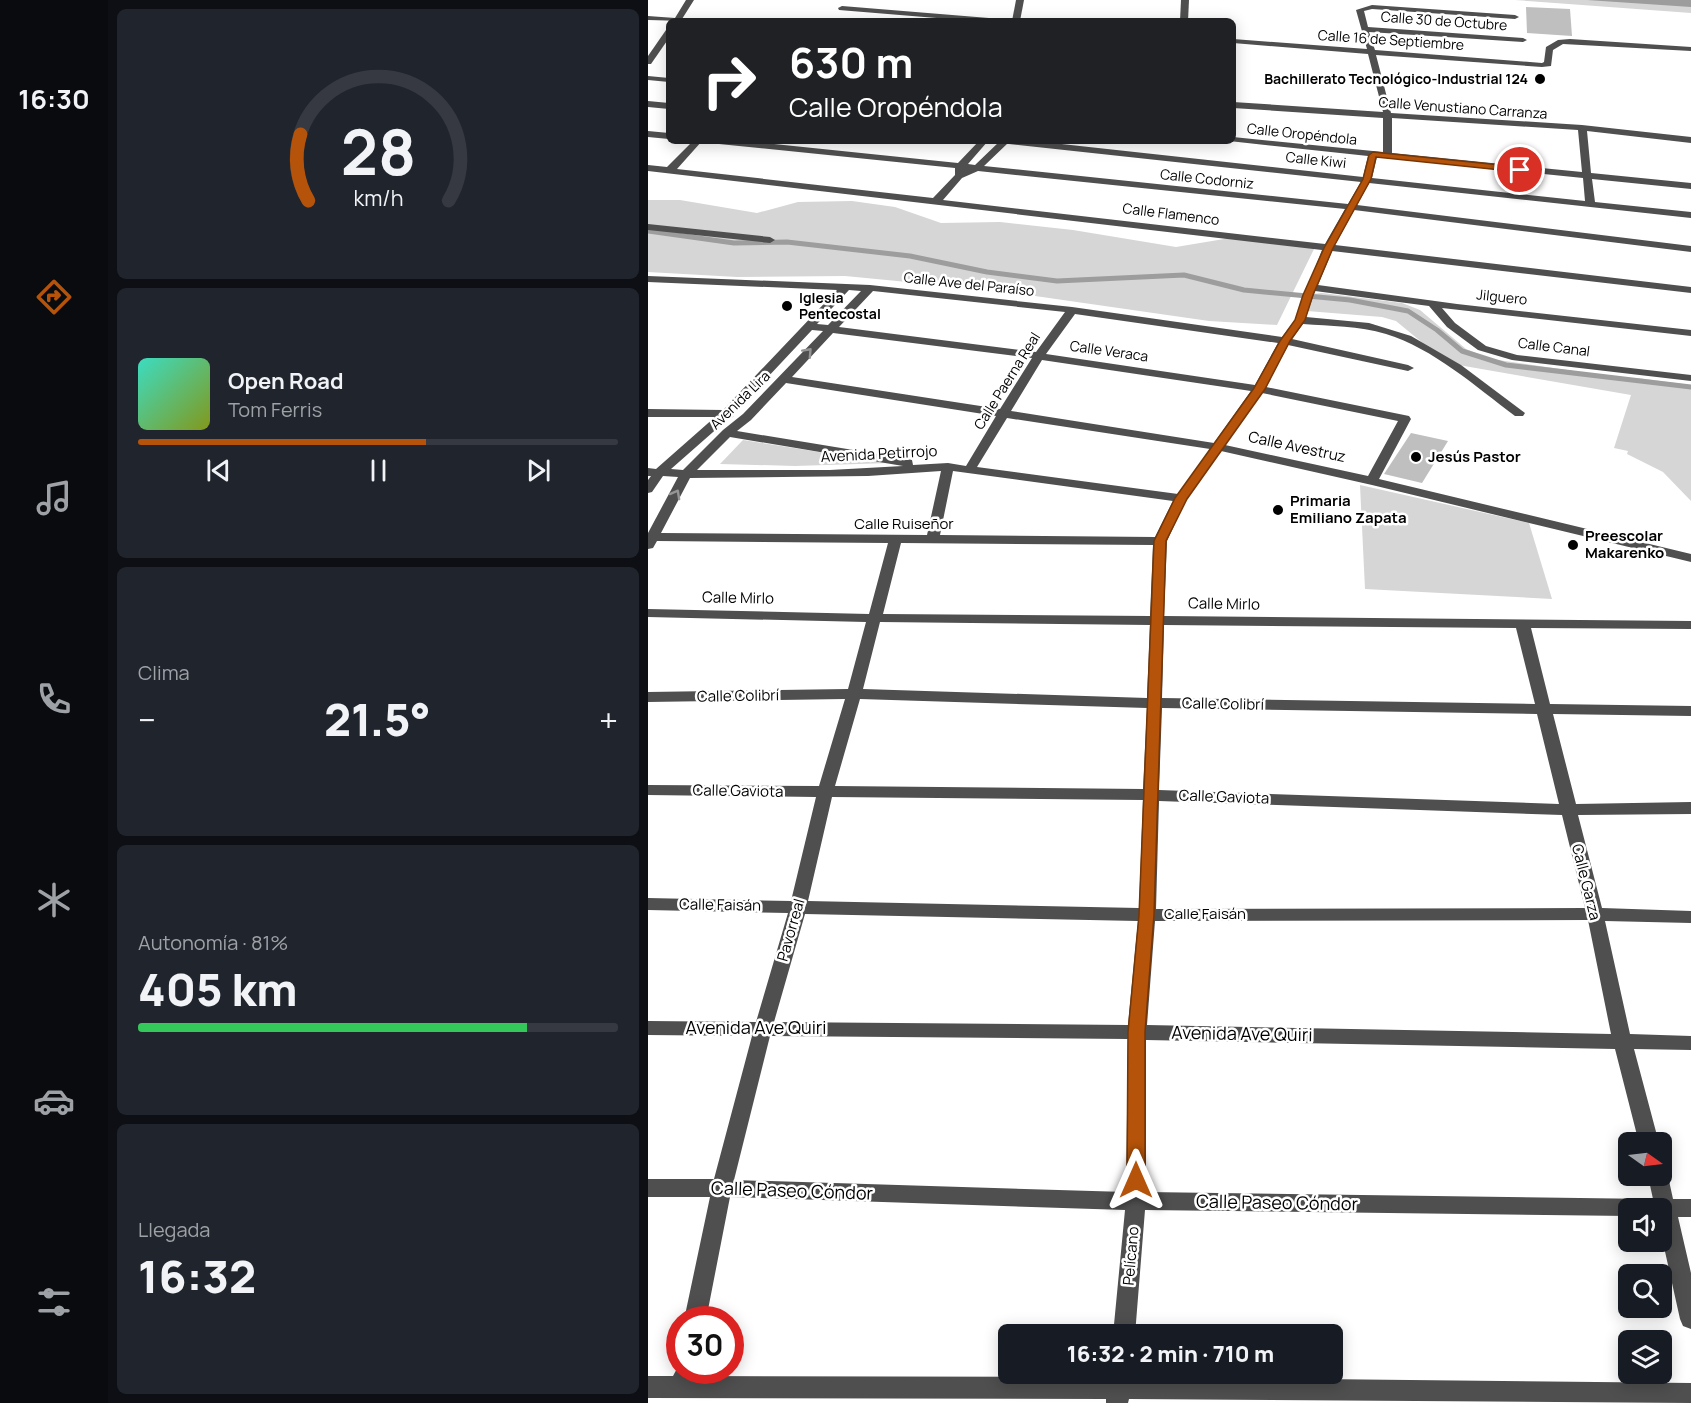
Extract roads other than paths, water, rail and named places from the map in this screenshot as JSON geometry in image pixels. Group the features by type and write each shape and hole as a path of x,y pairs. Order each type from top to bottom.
{"street":[{"path":"679,18 690,0"},
{"path":"1017,18 1020,0"},
{"path":"1184,18 1185,0"},
{"path":"842,7 967,18"},
{"path":"1387,156 1390,132 1381,85 1360,10 1364,8 1515,17"},
{"path":"1434,34 1440,12"},
{"path":"648,18 666,20"},
{"name":"Calle 30 de Octubre","path":"1364,29 1523,40"},
{"path":"648,62 666,36"},
{"name":"Calle 16 de Septiembre","path":"1236,41 1547,65 1549,48 1561,42 1691,49"},
{"path":"648,43 661,44"},
{"path":"648,78 666,80"},
{"path":"648,104 666,106"},
{"name":"Calle Venustiano Carranza","path":"1236,105 1387,117 1582,128 1691,140"},
{"path":"1582,128 1590,203"},
{"path":"648,134 666,136"},
{"name":"Calle Oropéndola","path":"1236,140 1691,186"},
{"path":"670,170 695,144"},
{"name":"Calle Codorniz","path":"743,144 959,171 977,168 1351,207 1691,249"},
{"path":"936,201 982,144"},
{"path":"977,168 1004,144"},
{"name":"Calle Kiwi","path":"1035,144 1691,215"},
{"name":"Pelícano","path":"1125,1324 1136,1201 1137,1032 1146,915 1160,541 1181,498 1259,389 1300,320 1328,248 1367,179 1373,155"},
{"name":"Calle Flamenco","path":"648,168 1691,290"},
{"path":"648,228 770,240"},
{"name":"Calle Ave del Paraíso","path":"648,279 846,286 1072,310 1286,341 1408,368"},
{"name":"Avenida Lira","path":"648,489 653,472 726,414 846,286"},
{"name":"Avenida Lira","path":"649,540 686,474 727,433 747,417 870,288"},
{"name":"Jilguero","path":"1308,296 1432,303 1691,333"},
{"name":"Calle Canal","path":"1432,303 1451,325 1482,348 1516,358 1691,378"},
{"name":"Calle Paerna Real","path":"970,469 1039,356 1072,310"},
{"path":"1300,320 1357,325 1390,332 1412,340 1436,353 1519,413"},
{"name":"Calle Veraca","path":"807,326 1039,356 1259,389 1405,419 1372,481"},
{"name":"Calle Avestruz","path":"783,379 1218,447 1372,481 1691,558"},
{"path":"648,413 726,414 747,417"},
{"path":"727,433 925,467"},
{"path":"932,541 948,467"},
{"name":"Avenida Petirrojo","path":"653,472 686,474 859,473 948,467 1181,498"},
{"name":"Calle Ruiseñor","path":"649,540 1160,541"},
{"name":"Pavorreal","path":"698,1306 722,1188 763,1028 799,906 825,792 895,541"},
{"name":"Calle Mirlo","path":"648,613 875,618 1691,625"},
{"name":"Calle Garza","path":"1521,622 1595,914 1622,1040 1646,1132"},
{"name":"Calle Colibrí","path":"648,697 854,694 1155,703 1544,707 1691,711"},
{"name":"Calle Gaviota","path":"648,790 1150,795 1568,810 1691,808"},
{"name":"Calle Faisán","path":"648,904 1146,915 1595,914 1691,917"},
{"name":"Avenida Ave Quiri","path":"648,1028 1137,1032 1691,1043"},
{"name":"Calle Paseo Cóndor","path":"648,1188 722,1188 1136,1201 1618,1206"},
{"name":"Calle Paseo Cóndor","path":"1672,1207 1691,1208"},
{"path":"1672,1234 1691,1320"},
{"path":"744,1380 1119,1388 1691,1394"},
{"path":"648,1387 666,1383"}],"waterway":[{"path":"648,231 734,243 787,242 910,256 987,272 1057,281 1184,275 1244,290 1350,300 1408,311 1437,330 1462,351 1506,365 1691,387"}],"place":[{"name":"Bachillerato Tecnológico-Industrial 124","path":"1540,79"},
{"name":"Iglesia Pentecostal","path":"787,306"},
{"name":"Jesús Pastor","path":"1416,457"},
{"name":"Primaria Emiliano Zapata","path":"1278,510"},
{"name":"Preescolar Makarenko","path":"1573,545"}]}
